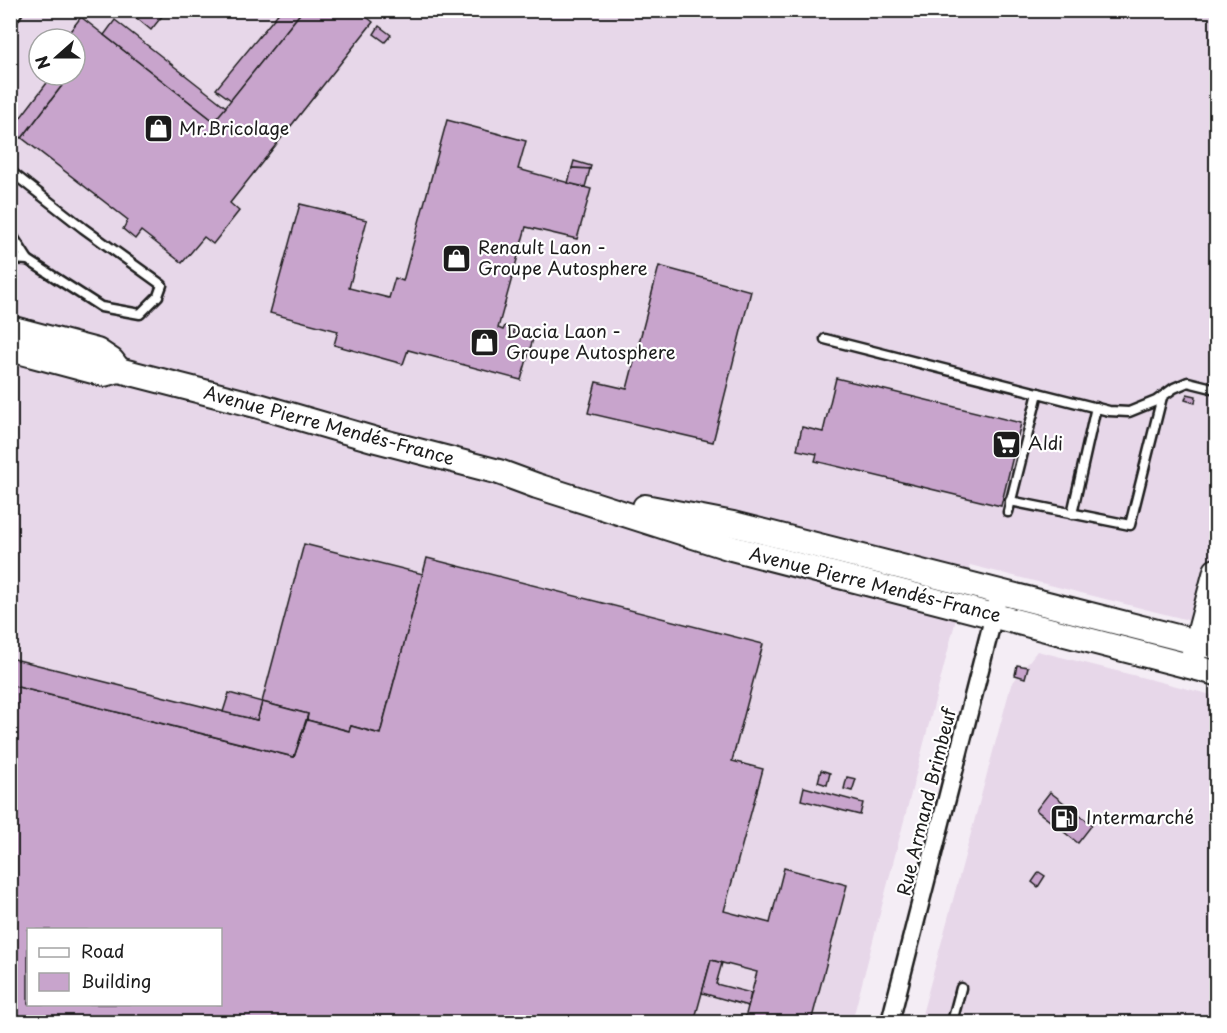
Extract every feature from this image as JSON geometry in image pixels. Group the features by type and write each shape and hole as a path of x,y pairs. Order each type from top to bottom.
{"main road":[{"name":"Avenue Pierre Mendés-France","path":"10,328 97,351 112,361 120,370"},
{"name":"Avenue Pierre Mendés-France","path":"10,350 104,374 120,370 259,406 499,472 731,548 1203,669"},
{"name":"Avenue Pierre Mendés-France","path":"537,486 733,524 1207,644"},
{"path":"1203,669 1216,571"}],"street":[{"path":"10,16 14,10"},
{"name":"Rue Armand Brimbeuf","path":"891,1023 1000,591"}],"lane":[{"path":"10,171 83,228 162,285 158,296 140,314 101,307 28,260 10,232"},
{"path":"10,259 28,260"},
{"path":"825,339 1109,411 1129,412 1156,401 1174,388 1188,382 1216,389"},
{"path":"1008,512 1038,393"},
{"path":"1010,501 1130,525 1162,397"},
{"path":"1071,514 1096,407"},
{"path":"952,1023 961,988"}],"shaded area":[{"path":"10,11 1216,11 1216,627 970,565 852,1022 11,1022"},
{"path":"1037,651 1216,696 1216,1022 920,1022 1011,685"}],"building":[{"path":"127,10 167,10 151,30"},
{"path":"281,10 303,10 231,100 216,89"},
{"name":"Mr.Bricolage","path":"303,10 358,10 373,22 230,203 239,211 213,244 204,237 182,263 141,231 135,239 123,229 128,220 22,138 61,87 87,87 87,27 73,27 81,17 214,121"},
{"path":"115,20 226,107 214,121 104,35"},
{"path":"379,26 391,35 385,42 374,34"},
{"path":"44,87 61,87 22,138 11,130"},
{"path":"447,120 526,141 518,169 591,189 577,239 526,227 498,328 503,330 505,326 514,329 513,333 533,339 521,380 408,350 403,364 334,345 338,331 270,313 300,204 367,220 349,288 389,298 395,278 403,281"},
{"path":"574,161 591,166 590,169 572,168"},
{"path":"572,168 590,169 585,187 568,183"},
{"path":"659,266 751,291 713,442 588,413 596,382 627,389"},
{"path":"836,378 1021,423 1001,506 815,461 817,454 797,450 802,427 823,432"},
{"path":"1187,394 1196,396 1195,403 1185,400"},
{"path":"304,544 423,574 380,734 351,726 349,731 307,720 308,714 262,702"},
{"path":"427,558 763,644 732,761 763,769 724,911 770,923 784,868 847,885 811,1022 744,1022 757,972 711,960 694,1022 10,1022 10,685 294,757 307,720 349,731 351,726 380,734"},
{"path":"10,658 257,720 262,702 308,714 294,757 10,685"},
{"path":"1017,665 1028,667 1025,678 1015,675"},
{"path":"229,693 262,702 257,720 223,712"},
{"path":"821,770 830,773 827,785 818,782"},
{"path":"847,777 856,779 852,791 844,789"},
{"path":"804,787 863,803 860,815 801,800"},
{"path":"1050,792 1092,825 1078,843 1036,810"},
{"path":"1039,872 1045,876 1038,887 1032,882"},
{"path":"711,960 722,963 716,984 751,993 748,1006 702,993"}],"place":[{"name":"Mr.Bricolage","path":"158,129"},
{"name":"Renault Laon - Groupe Autosphere","path":"457,258"},
{"name":"Dacia Laon - Groupe Autosphere","path":"485,342"},
{"name":"Aldi","path":"1007,444"},
{"name":"Intermarché","path":"1065,818"}]}
